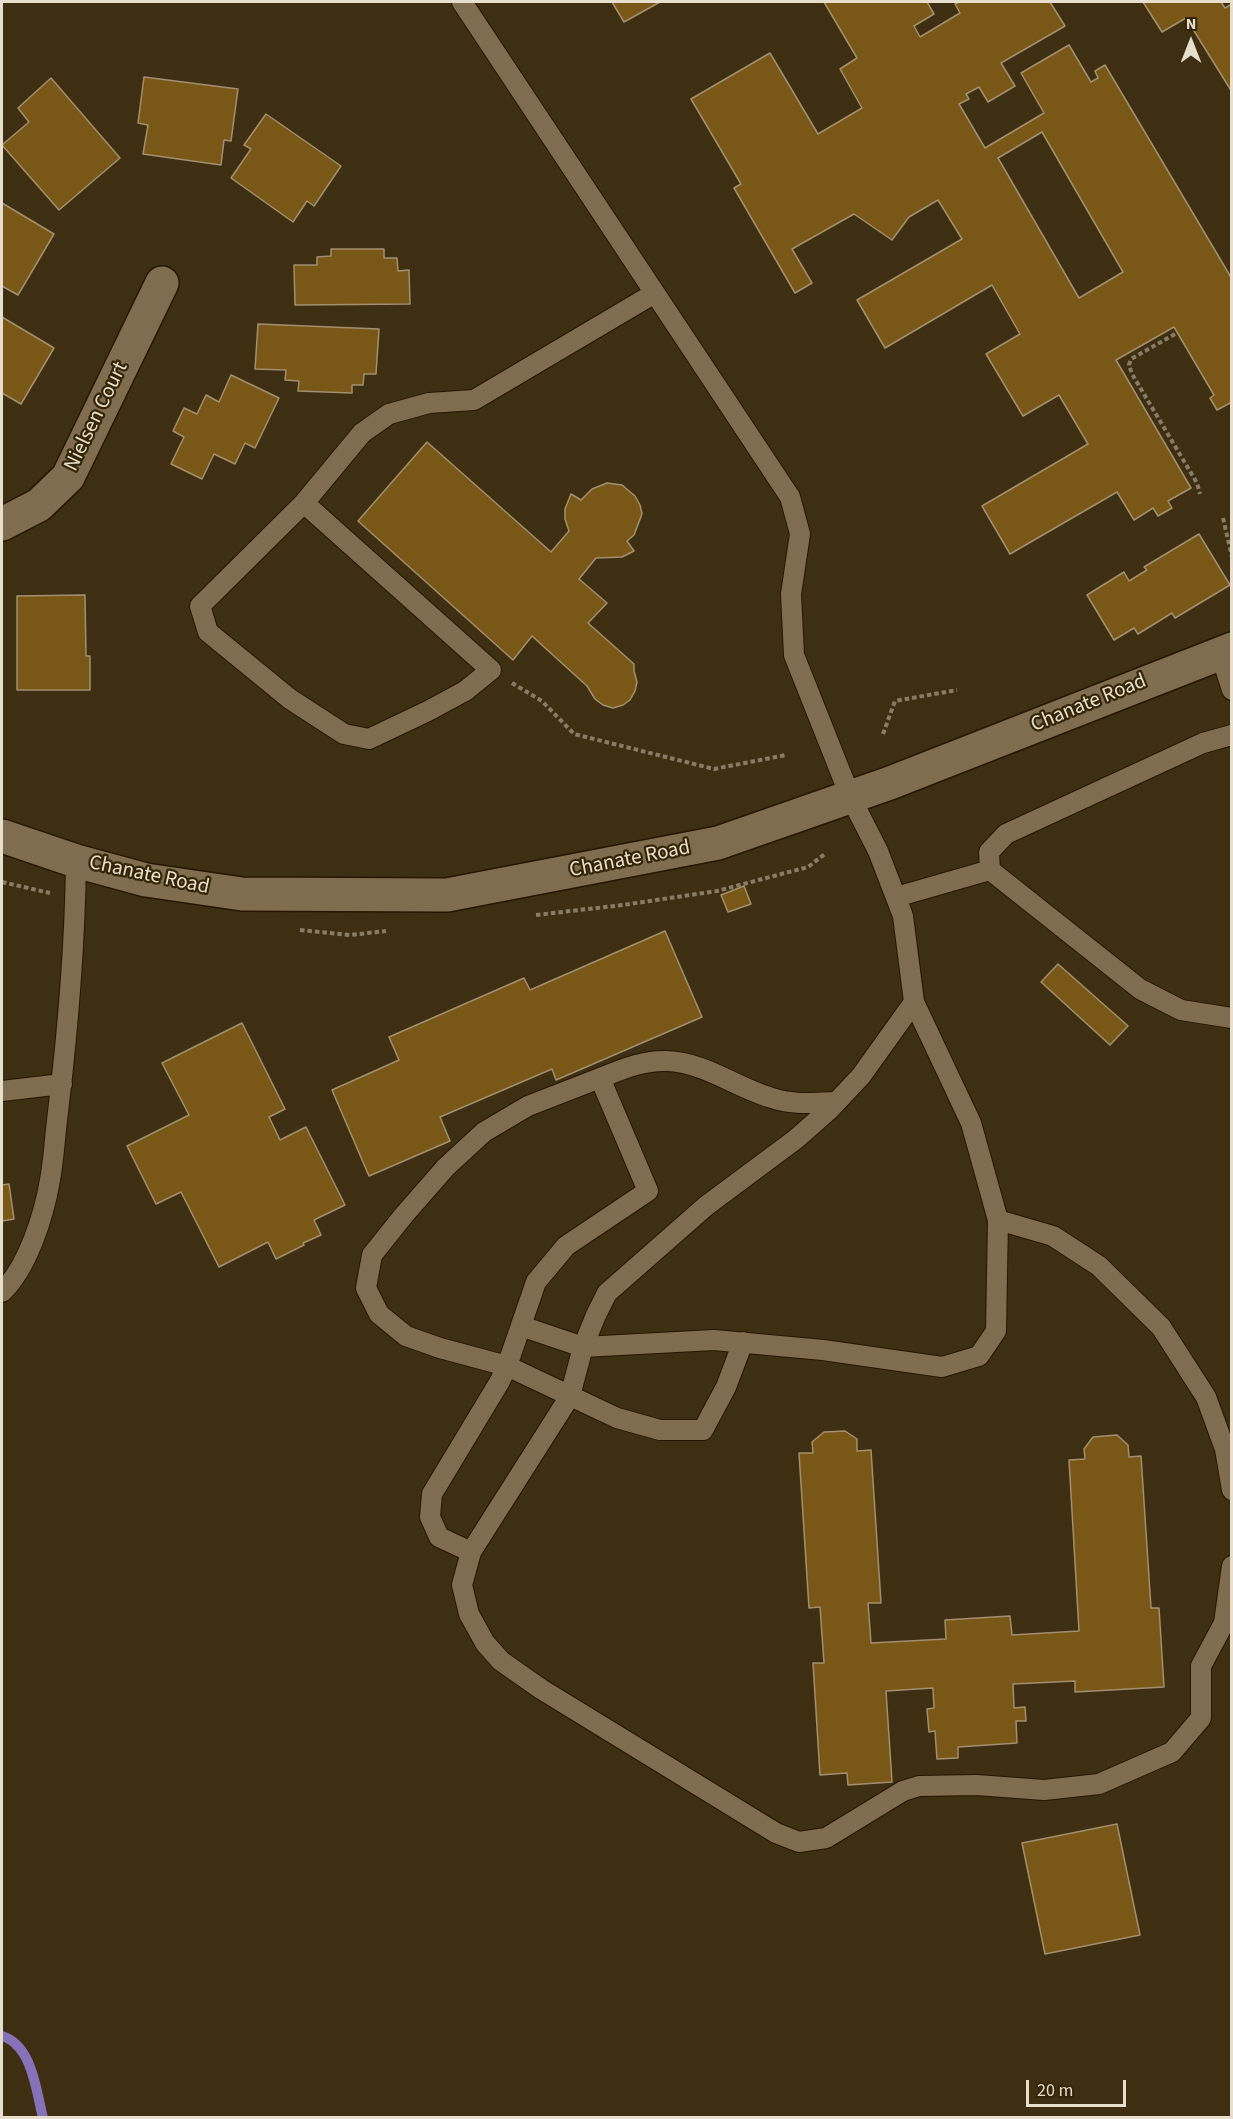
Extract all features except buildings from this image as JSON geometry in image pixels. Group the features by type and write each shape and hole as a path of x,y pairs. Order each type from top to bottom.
{"street":[{"name":"Nielsen Court","path":"2,524 39,505 68,477 162,283"},
{"name":"Chanate Road","path":"2,836 76,861 146,880 242,894 447,895 718,843 890,783 1226,650"}],"lane":[{"path":"462,2 790,497 800,534 791,594 794,655 850,796 878,851 903,916 914,1002 971,1123 998,1220 996,1331 980,1356 942,1367 823,1350 714,1340 583,1347 520,1326"},
{"path":"304,503 491,670 465,691 369,739 344,734 290,699 208,632 200,606 304,503 362,433 389,414 429,403 474,400 655,293"},
{"path":"1226,650 1232,690"},
{"path":"990,870 990,852 1006,834 1203,742 1232,735"},
{"path":"2,1292 11,1283 22,1264 38,1225 50,1181 67,1028 76,861"},
{"path":"896,897 990,870"},
{"path":"990,870 1140,988 1181,1010 1232,1018"},
{"path":"914,1002 861,1076 836,1102 796,1139 706,1206 607,1293 583,1347 570,1396 471,1552 462,1584 470,1614 485,1643 501,1661 541,1689 765,1827 799,1842 826,1838 903,1791 919,1786 977,1785 1044,1790 1099,1784 1172,1752 1201,1718 1201,1666 1224,1623 1232,1566"},
{"path":"743,1342 726,1387 704,1430 660,1430 617,1418 507,1366 440,1348 406,1336 379,1314 366,1288 372,1255 446,1167 484,1132 528,1106 638,1064 666,1061 691,1064 772,1099 802,1104 836,1102"},
{"path":"471,1552 439,1537 430,1517 432,1494 507,1366 536,1282 566,1246 648,1191 600,1078"},
{"path":"2,1091 62,1084"},
{"path":"998,1220 1053,1236 1099,1266 1161,1327 1206,1397 1225,1449 1232,1490"}],"path":[{"path":"1175,334 1131,359 1129,365 1132,374 1197,483 1200,494"},
{"path":"1223,518 1232,557"},
{"path":"491,670 542,701 574,734 714,769 786,755"},
{"path":"883,734 895,701 957,690"}],"waterway":[{"path":"2,2036 12,2041 26,2059 35,2082 43,2118"}]}
